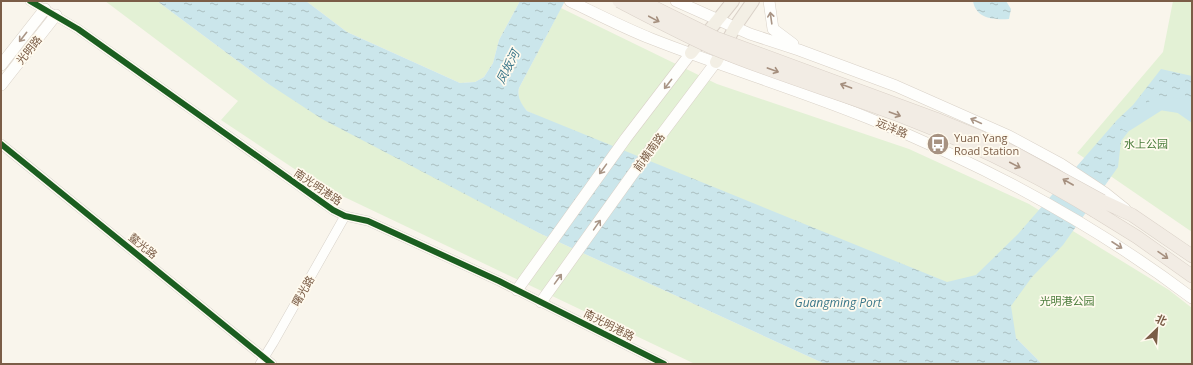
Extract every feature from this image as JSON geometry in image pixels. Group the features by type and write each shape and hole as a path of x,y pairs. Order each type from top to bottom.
{"highway":[{"path":"619,1 711,47 895,114 971,145 1041,179 1132,214 1192,256"},
{"path":"642,1 716,38 917,111 1014,153 1101,201 1137,237 1192,276"}],"main road":[{"path":"676,1 750,34 799,50 896,86 947,107 1009,136 1061,164 1101,201"},
{"path":"517,290 626,138 717,19 733,1"},
{"name":"前横南路","path":"541,302 652,147 716,62 735,27 753,1"},
{"path":"769,1 773,29 799,50"},
{"name":"远洋路","path":"573,3 633,31 880,122 959,158 1038,198 1084,224 1141,261 1192,298"},
{"name":"光明路","path":"1,65 45,9"},
{"name":"光明路","path":"1,85 56,16"}],"street":[{"name":"南光明港路","path":"30,1 89,37 333,210 345,216 368,221 517,290 664,364"},
{"name":"鳌光路","path":"1,144 262,361 272,364"},
{"name":"曙光路","path":"262,361 345,216"}],"green space":[{"path":"105,1 157,1 267,83 539,233 825,364 695,364 317,184 221,120 238,101"},
{"path":"306,1 520,1 499,40 493,63 484,77 475,82 460,83 347,32"},
{"name":"水上公园","path":"1173,1 1192,1 1192,232 1077,153 1163,52"},
{"name":"光明港公园","path":"561,8 717,84 909,149 1029,204 1169,290 1192,308 1192,364 1042,364 1016,338 527,111 520,100 518,94 519,88"}],"water":[{"name":"Guangming Port","path":"157,1 306,1 347,32 460,83 475,82 484,77 493,63 499,40 520,1 565,1 519,88 520,100 527,111 947,282 976,275 1018,234 1117,120 1133,105 1161,69 1192,76 1192,123 1172,109 1144,112 1121,141 1118,167 1063,245 1032,277 1011,306 1016,338 1042,364 825,364 539,233 322,119 267,83"},
{"path":"973,1 1006,1 1011,9 1009,19 997,19 982,15 978,12"}],"waterway":[{"path":"1127,124 1160,103 1192,108"}],"cycle path":[{"path":"30,1 78,29 333,210 345,216 368,221 499,281 664,364"},
{"path":"1,144 272,364"}],"place":[{"name":"Yuan Yang Road Station","path":"938,144"}],"water label":[{"name":"凤坂河","path":"508,67"}]}
